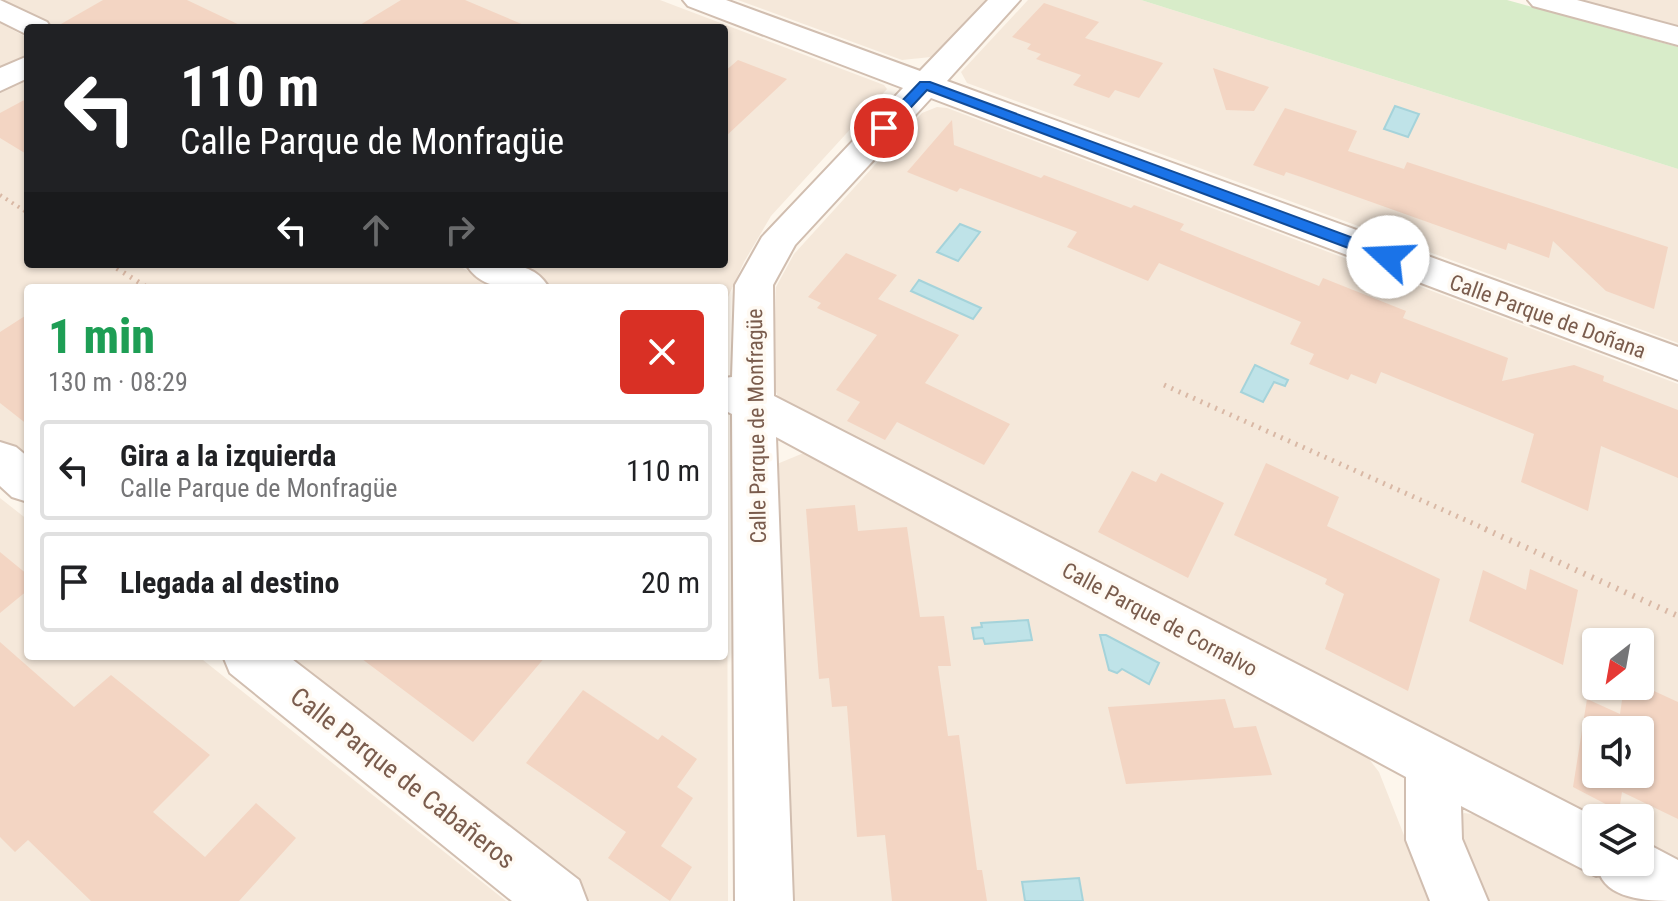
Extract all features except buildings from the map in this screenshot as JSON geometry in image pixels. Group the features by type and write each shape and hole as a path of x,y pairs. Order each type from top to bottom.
{"street":[{"name":"Calle Parque de Doñana","path":"698,0 1678,364"},
{"name":"Calle Parque de Monfragüe","path":"764,901 738,397 754,285 781,237 1005,0"},
{"path":"1543,0 1678,36"},
{"path":"0,9 28,24"},
{"path":"0,81 24,67"},
{"path":"492,268 522,284"},
{"name":"Calle Parque de Cornalvo","path":"738,397 1582,841"},
{"path":"0,460 24,480"},
{"name":"Calle Parque de Cabañeros","path":"253,660 558,901"},
{"path":"1433,762 1434,840 1459,901"},
{"path":"1650,876 1678,891"}],"path":[{"path":"0,195 24,210"},
{"path":"116,268 142,284"},
{"path":"1164,385 1678,616"}],"shaded area":[{"path":"2,0 660,0 723,24 48,24"},
{"path":"738,0 987,0 931,57 902,60"},
{"path":"1028,0 1141,0 1678,169 1678,343 967,83 961,72"},
{"path":"1579,0 1678,0 1678,26"},
{"path":"0,23 24,36 24,57 0,72"},
{"path":"728,26 884,85 887,89 771,216 728,297 728,284 548,284 518,268 728,268"},
{"path":"24,73 24,268 462,268 492,284 24,284 24,461 0,440 0,87"},
{"path":"937,107 947,108 1678,384 1678,873 1654,861 1654,804 1582,804 1582,811 782,407 773,384 776,287 794,254 922,113"},
{"path":"806,452 1359,746 1379,772 1430,901 793,901 777,464"},
{"path":"0,498 24,517 24,660 203,660 506,901 0,901"},
{"path":"280,660 727,660 728,901 590,901"},
{"path":"1464,813 1486,816 1582,868 1582,876 1598,876 1644,901 1478,901 1452,822"}],"green space":[{"path":"1141,0 1507,0 1678,47 1678,169"}],"water":[{"path":"1395,106 1419,114 1408,137 1384,129"},
{"path":"960,224 980,232 958,261 937,252"},
{"path":"919,280 981,308 973,319 911,291"},
{"path":"1255,365 1288,380 1285,386 1274,382 1263,402 1241,392"},
{"path":"1028,620 1032,640 985,644 983,638 974,639 972,628 982,627 981,623"},
{"path":"1100,635 1106,635 1159,663 1149,684 1122,669 1117,673 1109,670"},
{"path":"1079,878 1083,901 1025,901 1022,882"}],"route":[{"path":"884,128 925,84 1388,257"}]}
